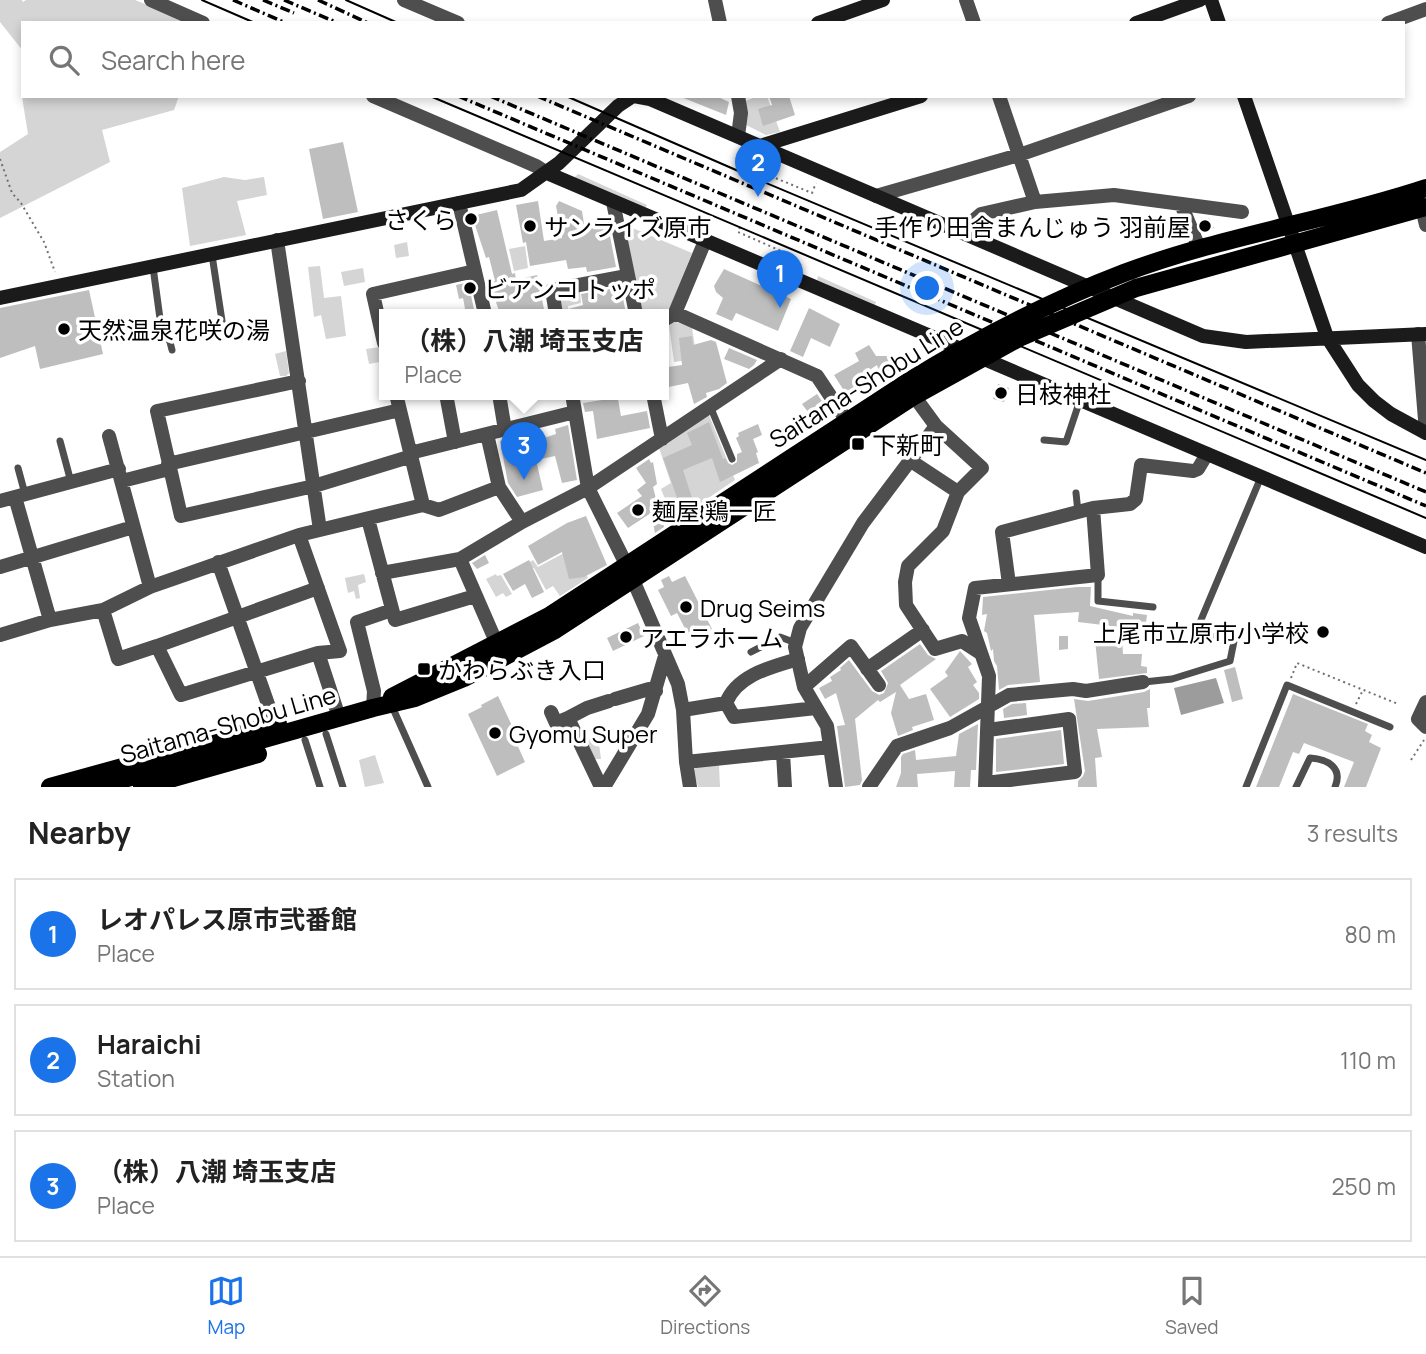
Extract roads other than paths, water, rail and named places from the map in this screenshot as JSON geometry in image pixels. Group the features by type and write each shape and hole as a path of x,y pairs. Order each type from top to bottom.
{"main road":[{"name":"Saitama-Shobu Line","path":"96,787 415,698 504,659 555,631 847,421 960,350 1008,324 1124,273 1426,188"},
{"name":"Saitama-Shobu Line","path":"382,706 411,686 631,574 914,397 1019,338 1111,298 1167,278 1293,243 1425,213"},
{"path":"50,787 336,708 355,704 382,706"},
{"path":"142,787 326,734 357,722 382,706"}],"street":[{"path":"151,0 198,21"},
{"path":"404,0 453,21"},
{"path":"715,0 720,21"},
{"path":"824,21 883,0"},
{"path":"966,0 973,21"},
{"path":"1142,21 1200,0"},
{"path":"1211,0 1218,21"},
{"path":"1393,21 1426,9"},
{"path":"378,98 613,202 1426,547"},
{"path":"0,298 521,190 547,173 618,106 630,98"},
{"path":"644,98 1188,330 1219,339 1246,342 1422,334 1426,432"},
{"path":"738,98 741,113 738,136"},
{"path":"760,146 915,98"},
{"path":"1000,98 1035,202"},
{"path":"876,196 1018,155 1183,98"},
{"path":"1245,98 1327,337 1358,385 1374,401 1391,414 1426,432"},
{"path":"960,232 981,214 1035,202 1114,195 1242,212"},
{"path":"613,202 635,309"},
{"path":"459,203 484,309"},
{"path":"1181,204 1200,250"},
{"path":"277,240 320,530"},
{"path":"705,241 670,317 781,359 817,376 847,421"},
{"path":"379,321 373,294 475,271"},
{"path":"555,309 552,290 627,275"},
{"path":"382,573 460,559 522,522 588,488 781,359"},
{"path":"299,381 157,411 181,516 314,486 412,456 414,452 575,412"},
{"path":"914,397 936,426 982,468 958,492 943,531 908,566 905,582 906,605 935,649 962,641 979,652"},
{"path":"398,400 423,505"},
{"path":"447,400 455,442"},
{"path":"500,400 505,430"},
{"path":"573,400 588,488 631,574 678,684 690,787"},
{"path":"654,400 662,439"},
{"path":"0,501 71,482 169,467 400,410"},
{"path":"836,787 827,726 804,687 797,659 796,643 800,628 863,523 936,426"},
{"path":"486,434 499,487 522,522"},
{"path":"109,436 150,587"},
{"path":"1009,584 1002,532 1093,508 1130,504 1136,499 1141,466 1193,471 1198,469 1207,454"},
{"path":"911,461 958,492"},
{"path":"0,635 50,620 103,610 150,587 299,535 423,505 439,510 499,487"},
{"path":"20,496 32,558 50,620"},
{"path":"988,730 1069,719 1075,772 986,785 989,676 969,618 975,588 1098,575 1093,508"},
{"path":"368,519 395,620 475,596"},
{"path":"0,568 133,527"},
{"path":"157,646 181,695 318,653 340,651 299,535"},
{"path":"460,559 497,644"},
{"path":"218,562 275,724"},
{"path":"103,610 118,659 318,588"},
{"path":"382,706 374,691 358,622 392,610"},
{"path":"867,669 923,630"},
{"path":"804,687 851,646 879,685"},
{"path":"318,653 336,708"},
{"path":"568,718 603,787 636,737 656,691 665,656"},
{"path":"797,659 757,672 730,692 726,703 734,717 816,708"},
{"path":"869,787 897,746 950,729 1009,695 1073,689 1086,691 1143,682"},
{"path":"551,712 556,723 612,700 649,689 656,691"},
{"path":"1426,702 1418,719 1426,727"},
{"path":"683,710 726,703"},
{"path":"686,762 830,747"},
{"path":"783,753 785,787"}],"lane":[{"path":"212,254 224,334"},
{"path":"153,267 161,326 172,350"},
{"path":"1044,440 1066,442 1080,400"},
{"path":"710,406 732,459"},
{"path":"60,441 71,482"},
{"path":"18,468 20,496"},
{"path":"1143,682 1171,678 1230,661 1234,641 1203,634 1198,631 1198,627 1261,477"},
{"path":"1076,493 1078,512"},
{"path":"1098,575 1098,601 1153,607"},
{"path":"751,652 780,637 796,643"},
{"path":"1246,787 1287,685 1390,727"},
{"path":"382,706 428,787"},
{"path":"326,734 342,787"},
{"path":"305,740 320,787"},
{"path":"1305,749 1310,758 1336,768 1339,779 1335,787"},
{"path":"1296,787 1310,758"}],"tram line":[{"path":"202,0 250,21"},
{"path":"346,0 393,21"},
{"path":"435,98 1426,518"},
{"path":"571,98 1426,460"}],"railway":[{"path":"233,0 281,21"},
{"path":"263,0 294,13"},
{"path":"284,0 333,21"},
{"path":"318,0 364,21"},
{"path":"463,98 1426,506"},
{"path":"495,98 1426,492"},
{"path":"542,98 1426,473"}],"place":[{"name":"Haraichi","path":"758,197"},
{"name":"さくら","path":"471,219"},
{"name":"サンライズ原市","path":"530,226"},
{"name":"手作り田舎まんじゅう 羽前屋","path":"1205,226"},
{"name":"ビアンコ トッポ","path":"470,288"},
{"name":"レオパレス原市弐番館","path":"780,308"},
{"name":"天然温泉花咲の湯","path":"64,329"},
{"name":"日枝神社","path":"1001,393"},
{"name":"下新町","path":"858,444"},
{"name":"（株）八潮 埼玉支店","path":"524,480"},
{"name":"麺屋 鶏一匠","path":"638,510"},
{"name":"Drug Seims","path":"686,607"},
{"name":"上尾市立原市小学校","path":"1323,632"},
{"name":"アエラホーム","path":"626,637"},
{"name":"かわらぶき入口","path":"424,669"},
{"name":"Gyomu Super","path":"495,733"}]}
